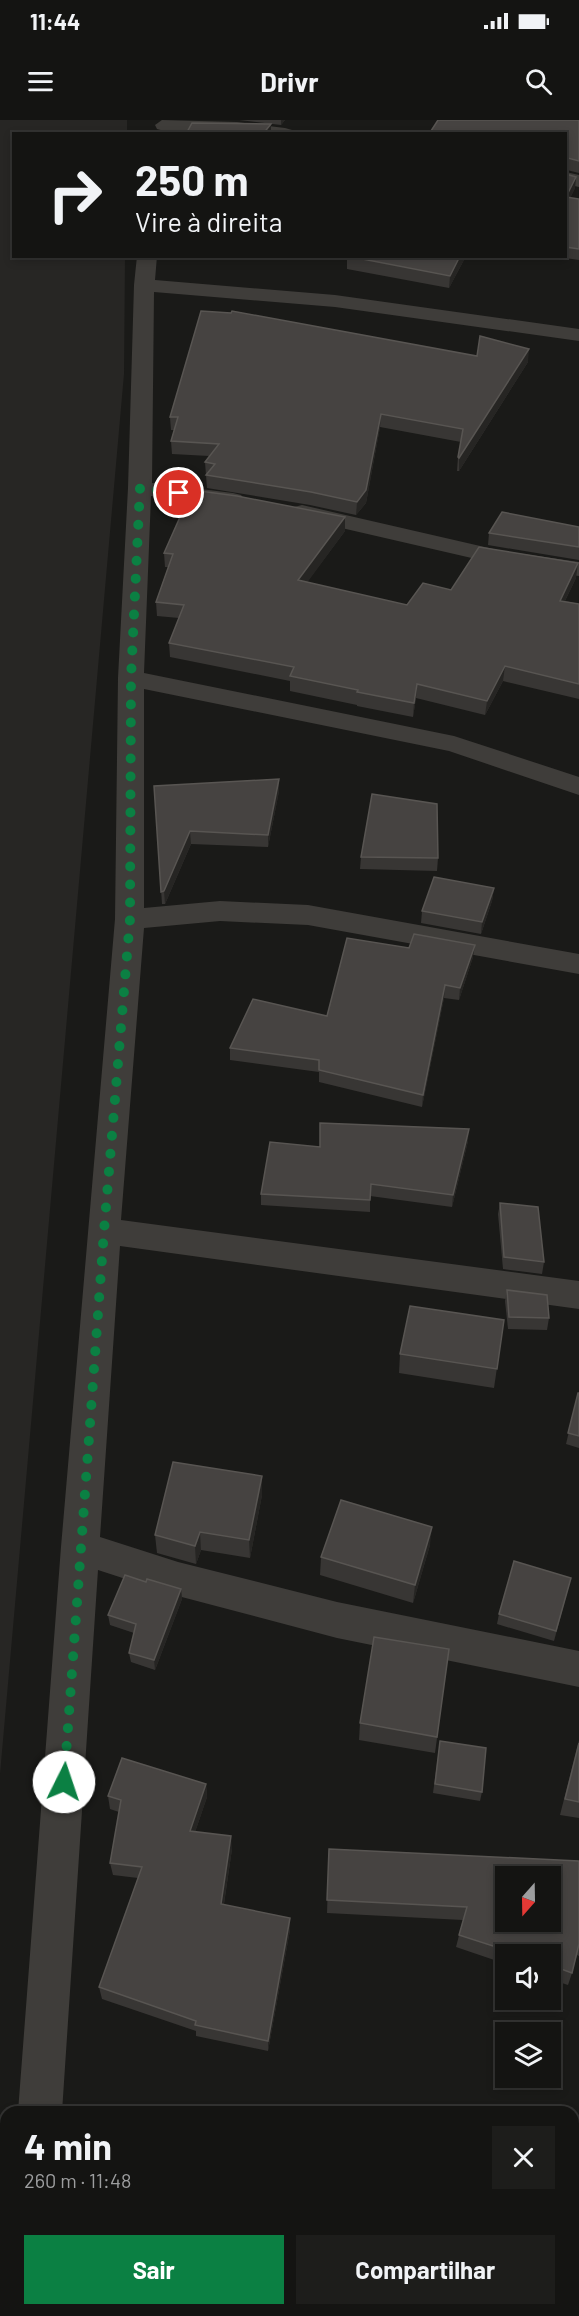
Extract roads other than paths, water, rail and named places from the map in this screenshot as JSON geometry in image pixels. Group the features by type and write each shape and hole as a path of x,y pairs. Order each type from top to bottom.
{"street":[{"path":"163,126 237,128 269,132"},
{"path":"40,2106 104,1231 130,919 131,678 140,488 146,271 334,301 579,335"},
{"path":"140,488 269,506 502,558 579,569"},
{"path":"131,678 454,744 579,786"},
{"path":"130,919 220,911 308,915 579,964"},
{"path":"104,1231 579,1295"},
{"path":"81,1547 178,1580 337,1620 579,1669"}]}
